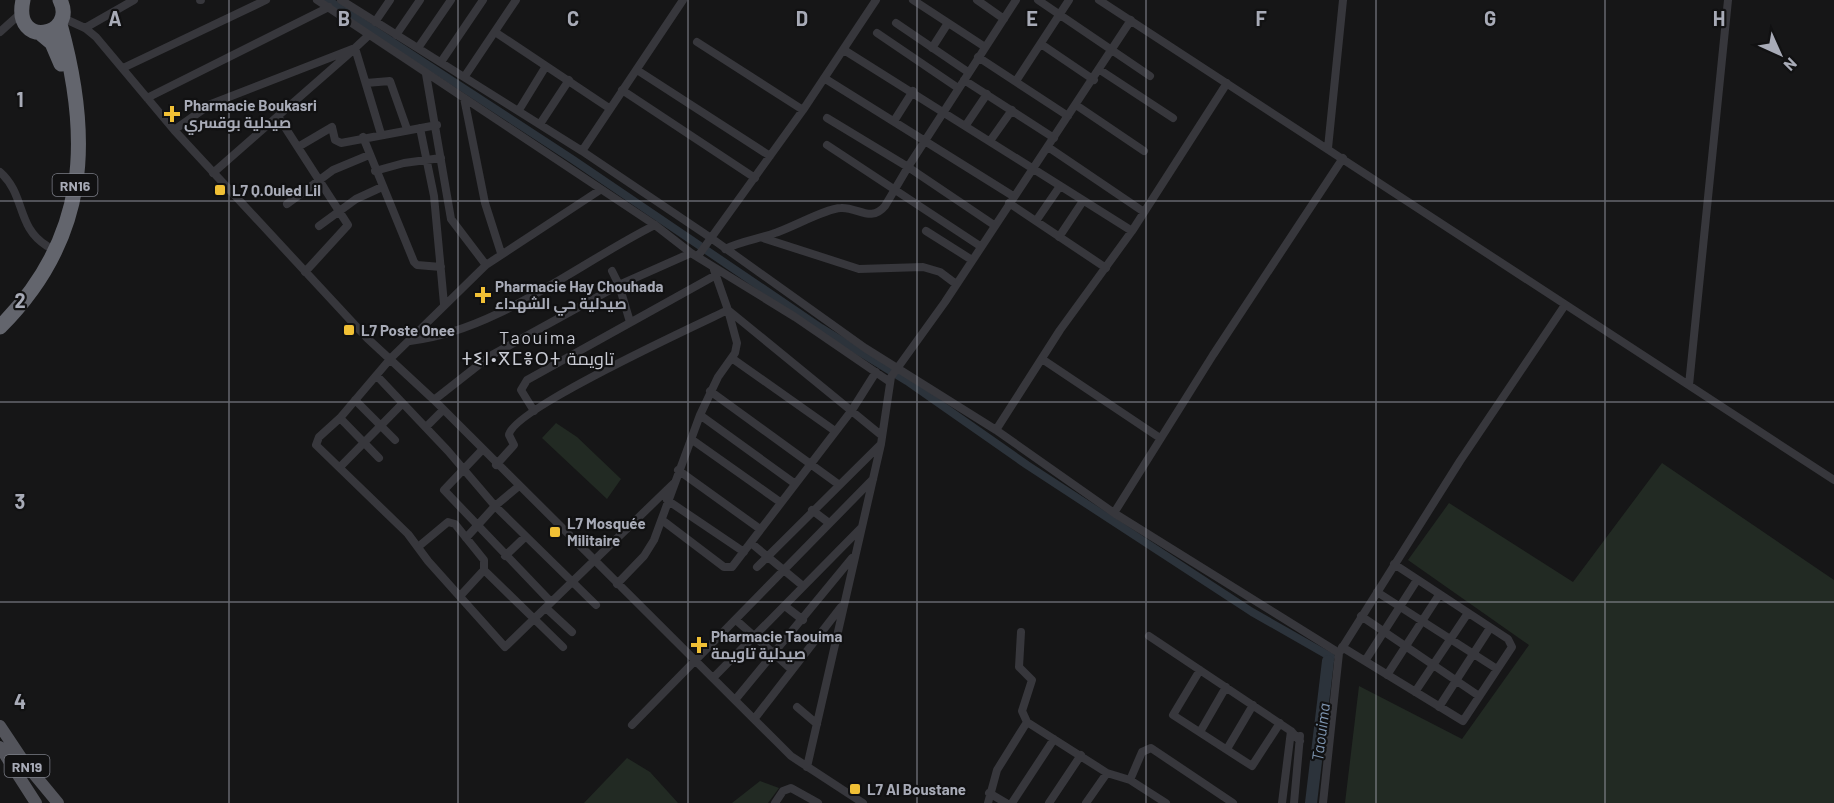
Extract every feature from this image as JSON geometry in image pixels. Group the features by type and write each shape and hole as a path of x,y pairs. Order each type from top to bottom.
{"highway":[{"name":"RN16","path":"0,327 28,295 48,264 61,238 73,197 79,155 78,113 61,21 60,0"},
{"name":"RN16","path":"0,315 24,286 47,246 66,193 71,133 68,95 59,58 47,37 35,31 23,4"},
{"path":"35,31 51,31 61,21"}],"main road":[{"name":"RN19","path":"0,726 24,762 58,803"},
{"name":"RN19","path":"0,747 36,803"}],"street":[{"path":"85,28 134,0"},
{"path":"123,68 266,0"},
{"path":"318,0 655,225 702,248 725,249 762,238 842,207 864,214 880,211 1016,0"},
{"path":"341,0 354,5 375,22 582,151 702,248 715,271 737,343 733,359 711,391 700,415 667,500 662,520 644,556 617,584"},
{"path":"375,22 390,0"},
{"path":"396,35 420,0"},
{"path":"418,48 451,0"},
{"path":"441,62 483,0"},
{"path":"465,76 516,0"},
{"path":"582,151 683,0"},
{"path":"435,400 490,356 620,285 702,248 803,110 876,0"},
{"path":"913,0 985,47"},
{"path":"977,0 1004,19"},
{"path":"1038,0 1150,75"},
{"path":"1016,81 1069,0"},
{"path":"1099,0 1834,480"},
{"path":"1328,148 1343,0"},
{"path":"1689,385 1728,0"},
{"path":"1,31 23,4"},
{"path":"345,18 354,5"},
{"path":"147,98 329,7"},
{"path":"807,767 873,479 890,379 1094,80 1131,20"},
{"path":"61,21 85,28 123,68 213,173 367,338 435,400 496,465 714,677 776,741 807,767 863,803"},
{"path":"932,48 948,23"},
{"path":"896,24 932,48 987,94 1054,138"},
{"path":"1,31 35,31"},
{"path":"495,32 609,108"},
{"path":"877,33 958,88"},
{"path":"213,173 279,118 369,35"},
{"path":"697,42 803,110"},
{"path":"1041,44 1094,80"},
{"path":"174,130 211,104 355,48"},
{"path":"355,48 381,134"},
{"path":"844,50 945,111 1131,231"},
{"path":"978,57 1068,116"},
{"path":"519,110 546,66"},
{"path":"637,70 770,156"},
{"path":"1100,70 1173,118"},
{"path":"426,74 451,219 486,265"},
{"path":"824,78 926,141 1106,268"},
{"path":"540,124 569,80"},
{"path":"366,84 390,81 407,129"},
{"path":"996,430 1042,359 1144,212 1227,83"},
{"path":"622,90 755,178"},
{"path":"894,121 913,91"},
{"path":"966,125 987,94"},
{"path":"464,98 485,203 501,253"},
{"path":"1076,105 1144,151"},
{"path":"990,141 1012,110"},
{"path":"279,118 348,227 305,272"},
{"path":"827,118 908,167 994,225"},
{"path":"298,147 332,127 338,142 436,125"},
{"path":"420,128 430,177 444,304"},
{"path":"363,137 415,264 441,267"},
{"path":"827,145 980,246"},
{"path":"1048,147 1144,212"},
{"path":"287,204 318,179 343,164 369,155"},
{"path":"375,171 441,158"},
{"path":"1114,513 1160,438 1343,158"},
{"path":"0,172 13,186 29,230 47,246"},
{"path":"430,177 445,177"},
{"path":"1036,220 1059,186"},
{"path":"319,226 356,198 382,188"},
{"path":"600,190 486,265 391,358 340,418 319,437 316,445 408,534 505,647 673,484"},
{"path":"1059,237 1083,201"},
{"path":"410,341 443,335 501,312 655,225"},
{"path":"926,231 972,260"},
{"path":"762,238 859,269 923,267 940,272 956,284"},
{"path":"725,249 865,348 996,430 1114,513 1463,721 1512,647 1512,643 1394,564"},
{"path":"612,271 620,285 630,322"},
{"path":"534,411 521,390 527,380 715,271"},
{"path":"715,271 795,316 876,372 890,379"},
{"path":"1323,803 1341,650 1394,564 1565,305"},
{"path":"728,310 852,410 881,439"},
{"path":"496,465 514,445 509,435 512,427 534,411 626,359 728,310"},
{"path":"733,359 835,431"},
{"path":"1042,359 1160,438"},
{"path":"662,520 727,568 732,567 852,410 876,372"},
{"path":"377,376 426,427 495,506 597,605"},
{"path":"711,391 838,484"},
{"path":"355,400 395,440"},
{"path":"340,467 402,404"},
{"path":"426,427 443,410"},
{"path":"700,415 794,483"},
{"path":"340,418 379,458"},
{"path":"691,439 780,502"},
{"path":"757,567 881,439"},
{"path":"482,450 444,490 572,632"},
{"path":"678,470 760,529"},
{"path":"632,725 873,479"},
{"path":"466,538 495,506 519,486"},
{"path":"667,500 744,552"},
{"path":"812,510 829,523"},
{"path":"418,547 448,522 455,524 484,560 484,570 461,595"},
{"path":"714,677 861,528"},
{"path":"505,556 525,537"},
{"path":"751,543 803,586"},
{"path":"735,700 854,556"},
{"path":"484,570 563,646"},
{"path":"1365,661 1386,632 1417,580"},
{"path":"1377,592 1497,669"},
{"path":"1387,675 1440,595"},
{"path":"755,718 843,604"},
{"path":"784,606 803,620"},
{"path":"1415,692 1468,613"},
{"path":"1361,616 1479,696"},
{"path":"736,620 792,670"},
{"path":"1439,707 1490,628"},
{"path":"1021,632 1019,667 1032,680 1022,711 1027,722 1107,773 1130,780 1166,803"},
{"path":"1149,636 1300,738 1294,803"},
{"path":"1200,670 1173,715 1252,766 1280,723"},
{"path":"1200,732 1226,687"},
{"path":"1227,749 1253,705"},
{"path":"796,708 817,724"},
{"path":"1006,803 988,798 997,770 1027,722"},
{"path":"1282,803 1291,731"},
{"path":"1012,803 1054,739"},
{"path":"1130,780 1142,752 1151,748 1231,802"},
{"path":"1049,803 1081,755"},
{"path":"1086,803 1107,773"},
{"path":"775,803 783,792 791,788 818,803"}],"shaded area":[{"path":"556,423 577,437 621,479 607,499 542,438"},
{"path":"1662,463 1834,580 1834,803 1345,803 1359,686 1462,739 1529,645 1408,560 1449,503 1573,582"},
{"path":"627,758 650,772 678,803 584,803"},
{"path":"760,781 779,788 768,803 732,803"}],"waterway":[{"path":"328,0 572,159 821,328 907,381 1027,465 1252,612 1331,657 1328,661"},
{"name":"Taouima","path":"1311,803 1328,661"}],"place":[{"name":"Pharmacie Boukasri صيدلية بوقسري","path":"172,114"},
{"name":"L7 Q.Ouled Lil","path":"220,190"},
{"name":"Pharmacie Hay Chouhada صيدلية حي الشهداء","path":"483,295"},
{"name":"L7 Poste Onee","path":"349,330"},
{"name":"L7 Mosquée Militaire","path":"555,532"},
{"name":"Pharmacie Taouima صيدلية تاويمة","path":"699,645"},
{"name":"L7 Al Boustane","path":"855,789"}],"district":[{"name":"Taouima ⵜⵉⵏ•ⴳⵎⴻⵔⵜ تاويمة","path":"538,347"}]}
